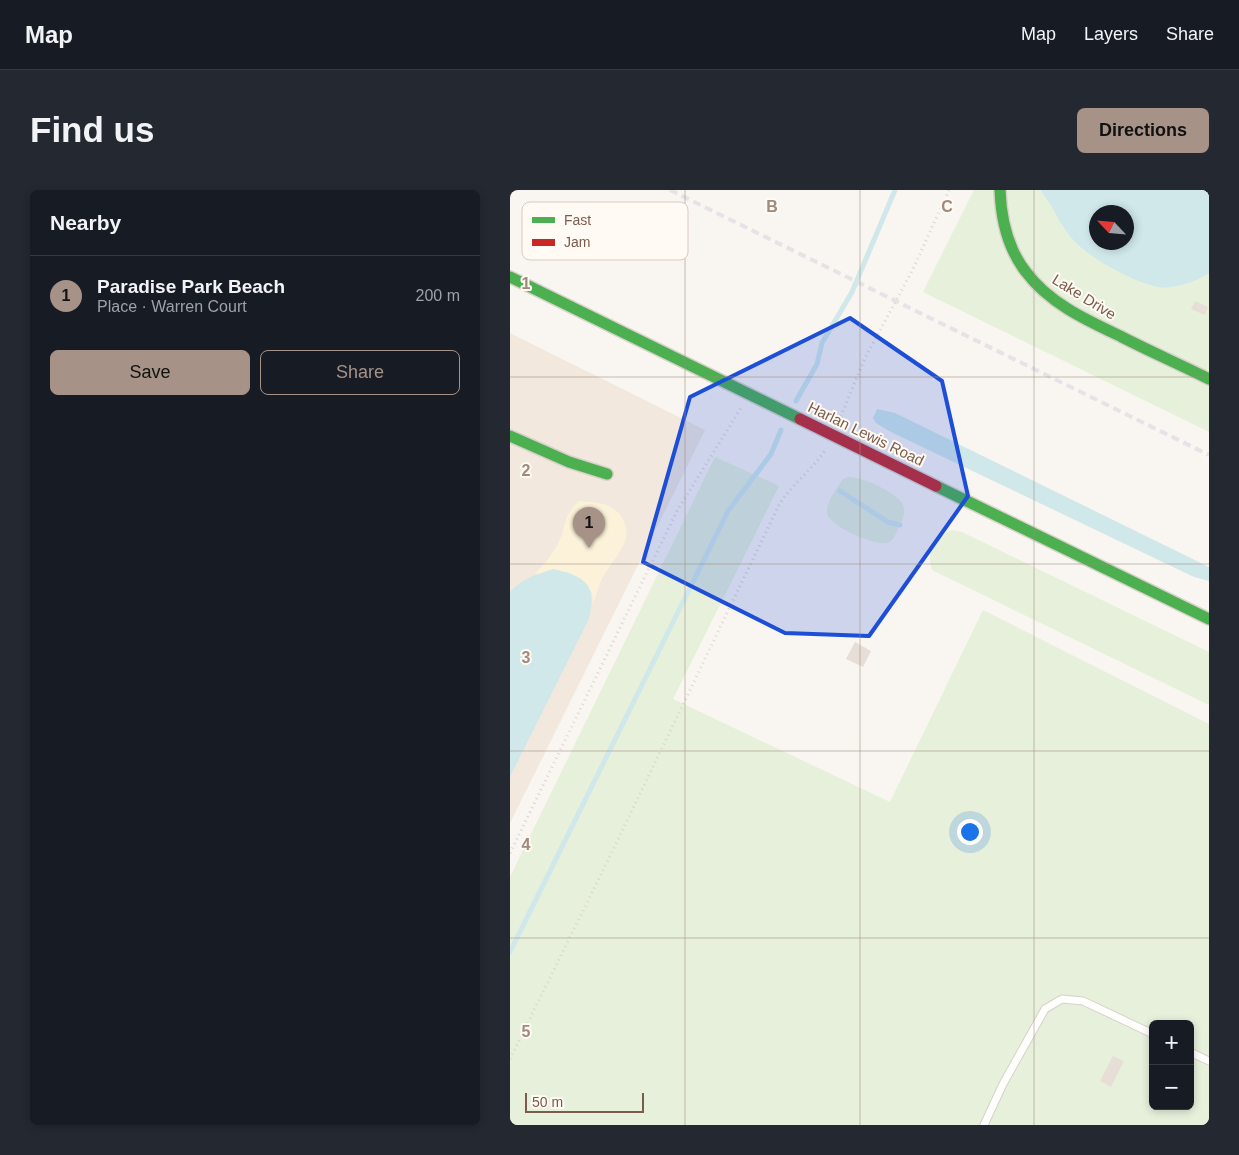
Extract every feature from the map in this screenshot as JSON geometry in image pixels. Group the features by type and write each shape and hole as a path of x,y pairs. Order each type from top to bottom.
{"street":[{"name":"Lake Drive","path":"1000,190 1004,221 1015,256 1026,273 1040,288 1057,301 1096,324 1209,379"},
{"name":"Harlan Lewis Road","path":"510,277 1209,619"},
{"path":"510,436 556,458 582,468 607,474"}],"lane":[{"path":"984,1125 1003,1084 1044,1009 1062,999 1082,1001 1149,1032"},
{"path":"1194,1054 1209,1061"}],"path":[{"path":"510,1059 616,845 779,506 789,490 814,465 825,450 864,360 909,277 949,190"},
{"path":"510,853 677,511 750,394"}],"highlighted area":[{"path":"850,318 942,381 968,496 869,636 785,633 643,562 690,397"}],"shaded area":[{"path":"510,333 705,430 510,823"}],"green space":[{"path":"974,190 1209,190 1209,432 923,292"},
{"path":"715,457 779,486 673,699 890,802 983,610 1209,724 1209,1125 510,1125 510,877"},
{"path":"849,477 881,487 902,503 904,508 903,517 895,535 889,542 875,542 854,535 830,518 827,509 830,500 843,479"},
{"path":"952,530 962,532 1209,652 1209,705 932,570 930,557 933,546 941,536"}],"sand":[{"path":"579,501 600,503 612,508 621,516 627,534 618,555 602,579 593,605 592,592 535,574 555,549 568,514"}],"water":[{"path":"1041,190 1209,190 1209,273 1184,284 1163,288 1129,277 1099,261 1078,245 1059,220"},
{"path":"877,409 895,413 1209,567 1209,581 1194,577 889,431 876,423 873,418"},
{"path":"553,569 574,575 587,585 592,600 591,609 588,621 510,777 510,592 524,580"}],"building":[{"path":"1195,301 1208,307 1205,315 1191,309"},
{"path":"855,642 871,651 863,667 846,659"},
{"path":"1113,1056 1124,1061 1111,1087 1100,1081"}],"waterway":[{"path":"796,401 817,364 822,343 852,292 895,190"},
{"path":"510,952 728,511 771,454 781,430"},
{"path":"840,491 888,522 900,525"}],"railway":[{"path":"670,190 1209,455"}],"traffic: fast":[{"path":"1000,190 1004,223 1014,254 1035,283 1046,293 1081,317 1209,379"},
{"path":"510,277 800,419"},
{"path":"510,436 569,462 607,474"},
{"path":"936,486 1209,619"}],"traffic: jam":[{"path":"800,419 936,486"}],"place":[{"name":"Paradise Park Beach","path":"589,548"}]}
